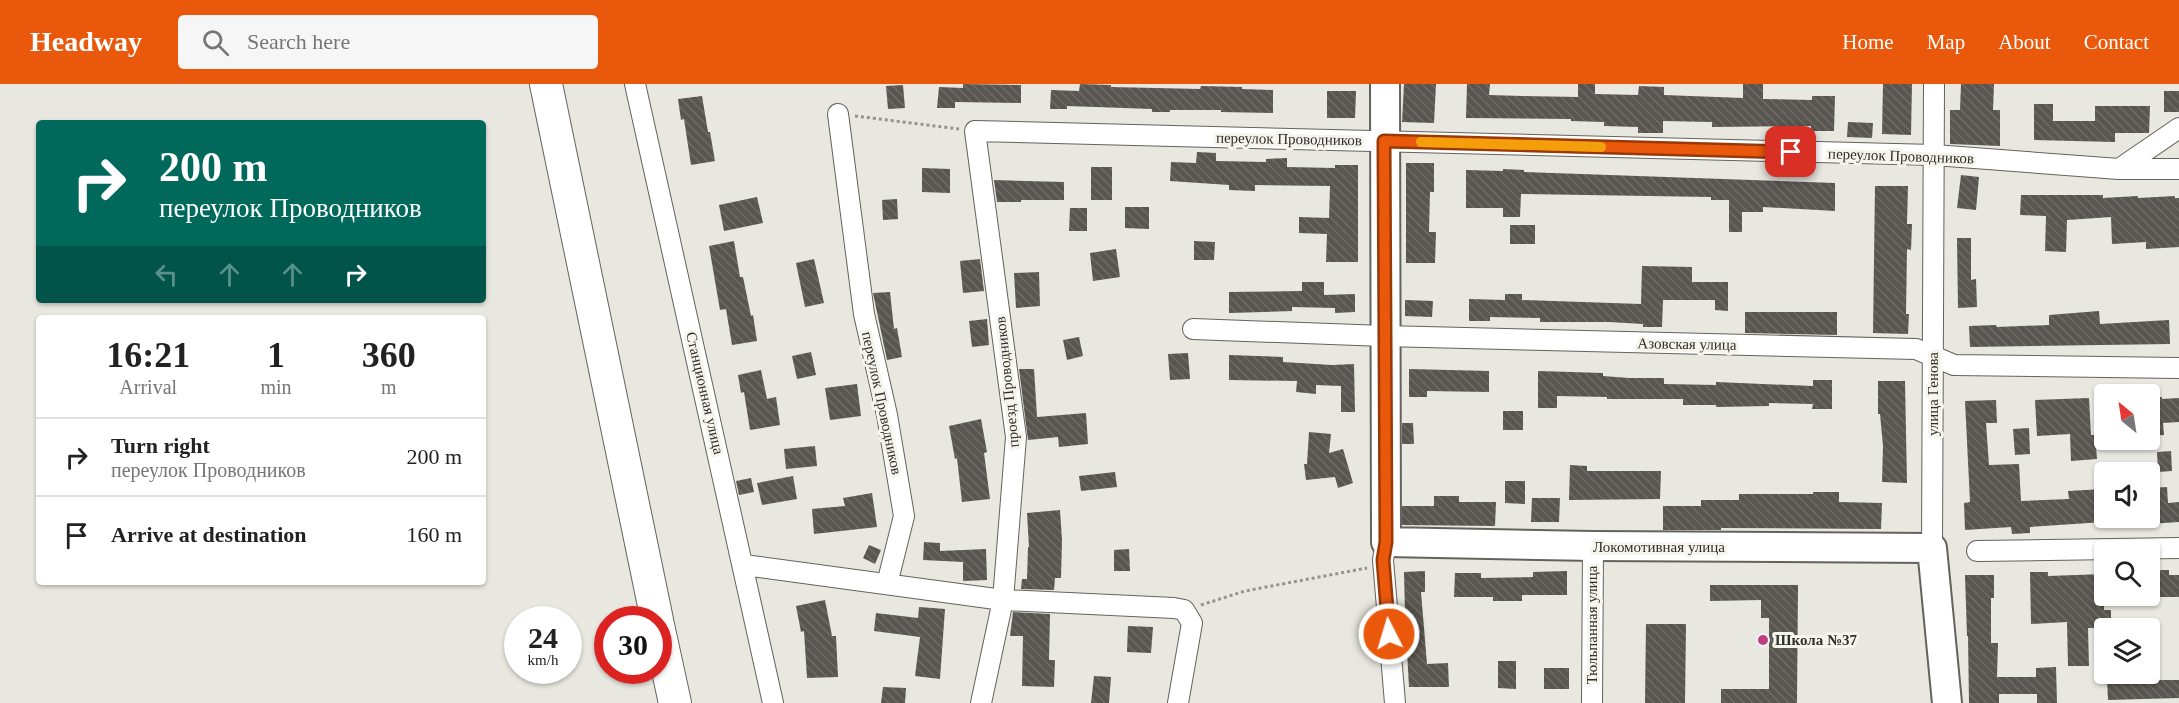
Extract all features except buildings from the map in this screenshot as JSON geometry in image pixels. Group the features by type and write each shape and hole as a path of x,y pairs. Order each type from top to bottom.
{"main road":[{"path":"546,84 654,606"},
{"path":"1384,84 1384,553"},
{"name":"Локомотивная улица","path":"1384,553 1593,546 1932,548"},
{"name":"улица Генова","path":"1932,548 1947,703"},
{"path":"671,684 675,703"}],"street":[{"name":"Станционная улица","path":"635,84 773,703"},
{"name":"улица Генова","path":"1932,548 1934,84"},
{"name":"переулок Проводников","path":"838,114 864,314 887,415 904,516 887,584"},
{"path":"2119,169 2179,128"},
{"name":"переулок Проводников","path":"975,131 1934,155 2119,169 2179,169"},
{"name":"проезд Проводников","path":"975,131 1016,437 1003,600 981,703"},
{"name":"Азовская улица","path":"1193,328 1384,336 1916,350 1954,365 2179,368"},
{"name":"Тюльпанная улица","path":"1592,703 1593,546"},
{"path":"1977,551 2179,548"},
{"path":"1384,553 1395,703"},
{"path":"744,565 1003,600 1192,608 1192,623 1178,703"}],"path":[{"path":"838,114 975,131"},
{"path":"1192,608 1245,591 1334,574 1384,553"}],"slow traffic":[{"path":"1421,142 1601,147"}],"place":[{"name":"Школа №37","path":"1763,640"}],"route":[{"path":"1389,634 1383,560 1386,542 1384,141 1791,152"}]}
